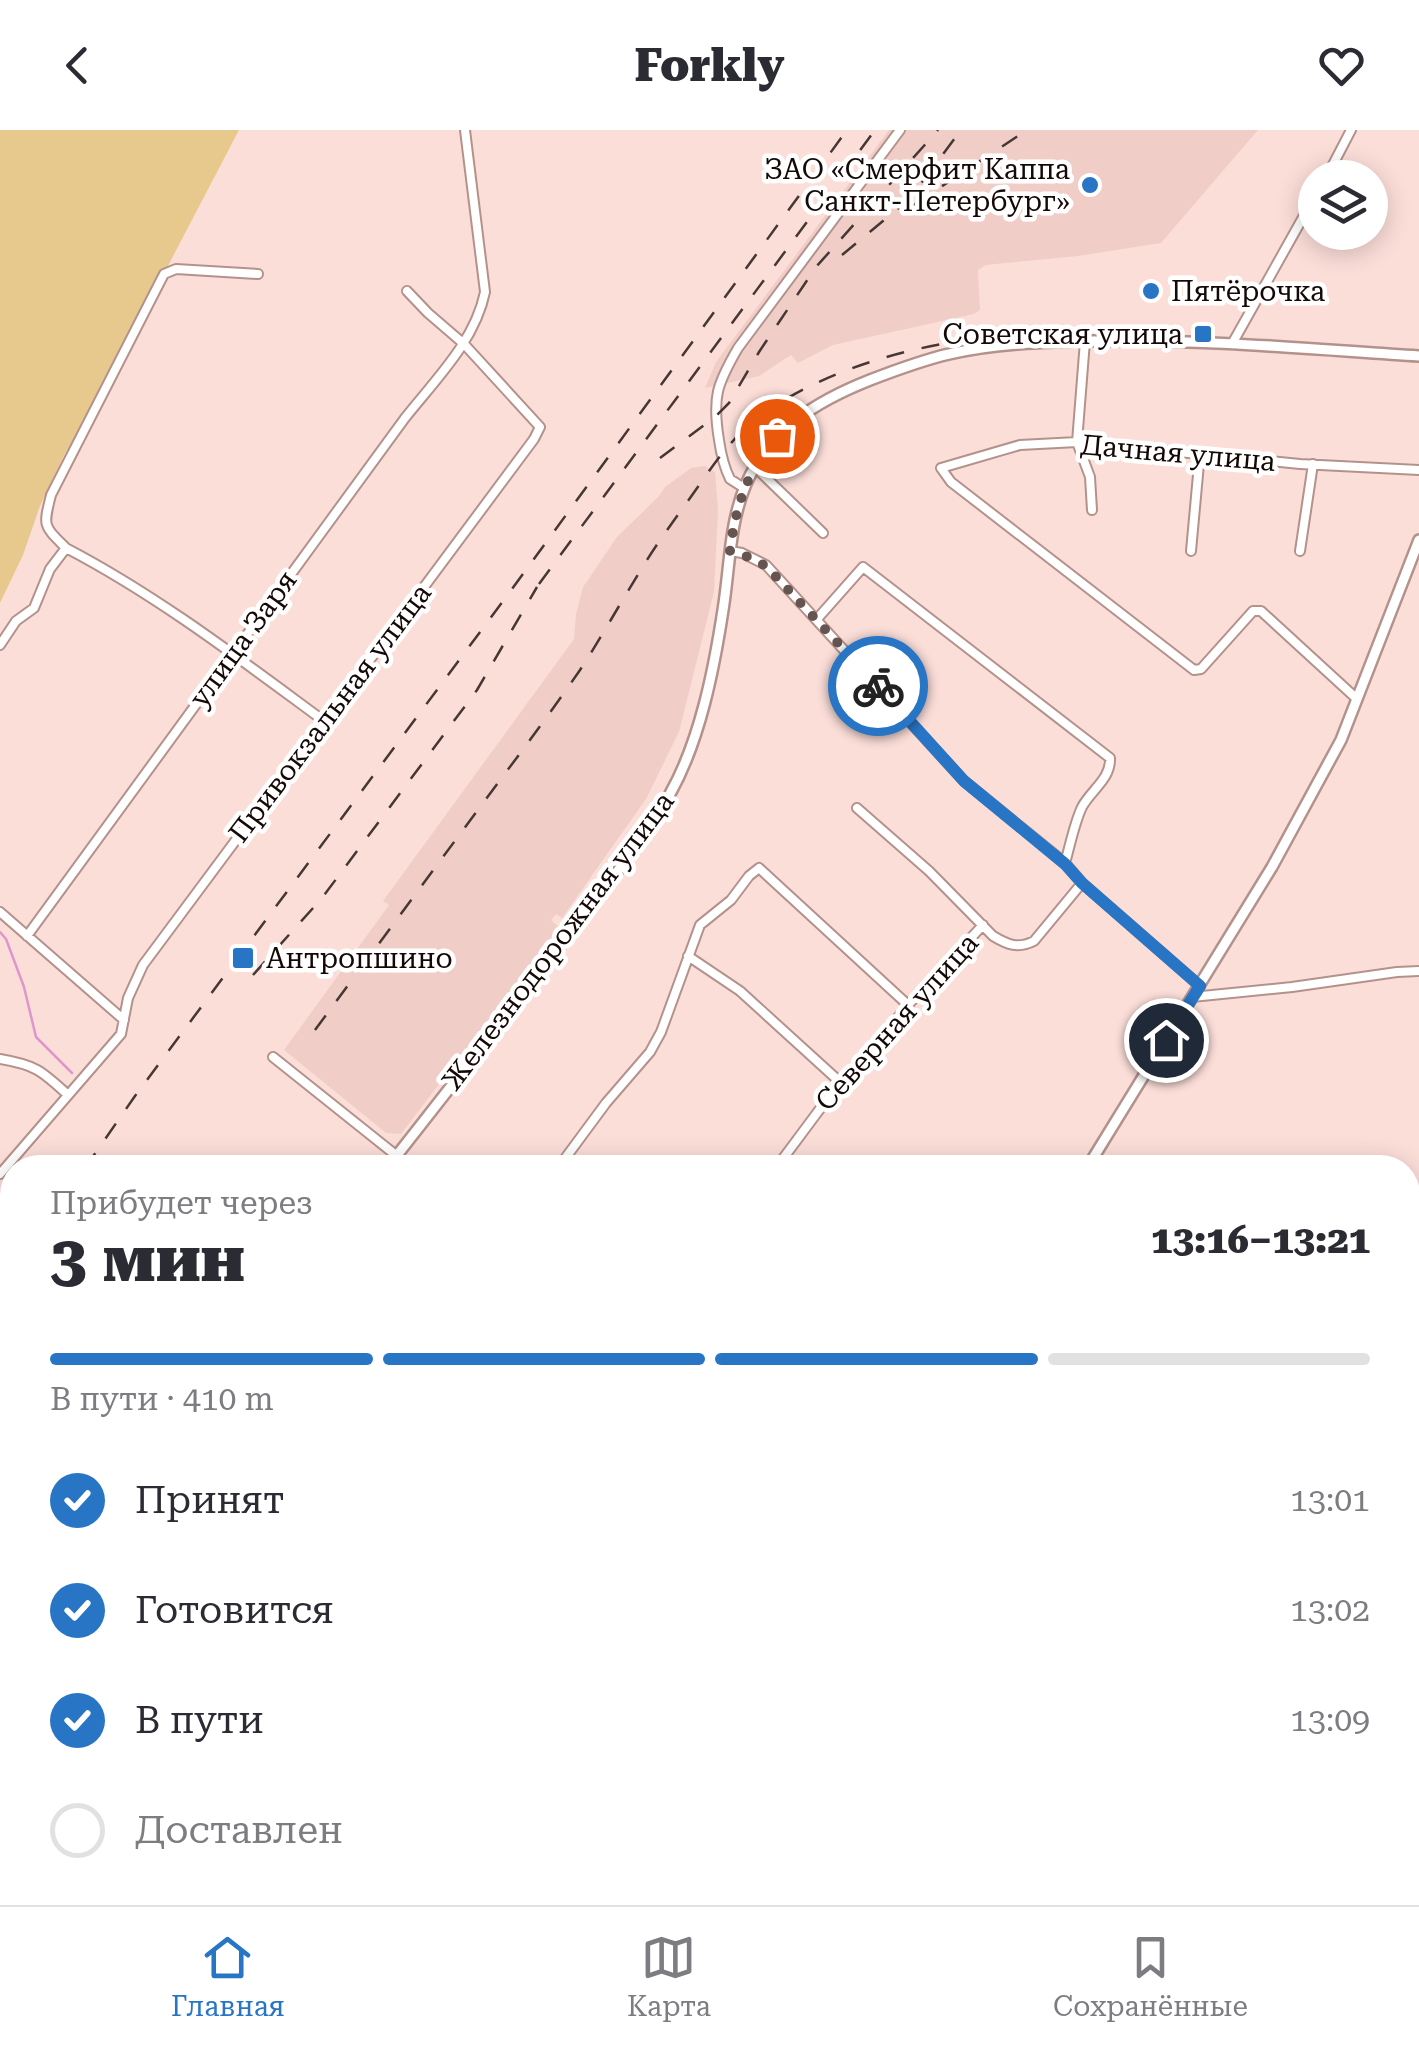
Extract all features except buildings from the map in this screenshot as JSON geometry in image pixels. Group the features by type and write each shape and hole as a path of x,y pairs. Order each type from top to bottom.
{"street":[{"name":"улица Заря","path":"27,936 405,418 464,344 485,292 465,130"},
{"path":"744,488 730,479 722,454 714,401 719,384 738,348 900,130"},
{"path":"1336,160 1352,130"},
{"path":"1232,344 1298,226"},
{"path":"258,274 176,269 164,274 51,495 45,518 48,530 66,548 114,573 324,721"},
{"path":"407,291 464,344"},
{"path":"1085,341 1077,442 1090,477 1092,510"},
{"name":"Железнодорожная улица","path":"398,1154 607,884 671,792 689,754 714,660 732,530 744,488 754,466 777,436 806,412 836,393 950,354 1040,342 1232,344 1419,356"},
{"name":"Привокзальная улица","path":"16,1155 121,1034 128,998 143,965 534,439 540,427 464,344"},
{"name":"Дачная улица","path":"1357,700 1261,611 1253,610 1201,669 1194,670 951,482 941,468 1020,445 1077,442 1419,470"},
{"path":"1191,551 1200,453"},
{"path":"1300,550 1313,464"},
{"path":"754,466 823,532"},
{"path":"1095,1155 1282,850 1341,740 1419,540"},
{"path":"0,645 16,621 34,608 50,569 66,548"},
{"path":"730,551 766,566 964,781 1065,864 1200,986"},
{"path":"816,619 863,566 1110,758 1105,777 1082,808 1065,864"},
{"path":"857,808 1005,943 1024,946 1034,941 1082,883"},
{"path":"568,1155 650,1052 700,926 731,900 759,868 908,1005"},
{"path":"0,912 124,1020"},
{"name":"Северная улица","path":"786,1155 840,1082 857,1068 908,1005 983,926"},
{"path":"688,956 740,992 840,1082"},
{"path":"1192,997 1419,971"},
{"path":"273,1057 398,1154"},
{"path":"0,1059 31,1065 68,1094"}],"shaded area":[{"path":"0,130 239,130 102,392 64,455 0,603"},
{"path":"889,130 1258,130 1161,243 986,265 978,270 980,310 974,314 833,345 798,363 791,355 759,376 705,388 716,362"},
{"path":"705,466 715,472 718,510 714,592 679,732 646,799 562,918 556,914 551,920 559,927 401,1134 386,1133 284,1050 389,905 383,901 574,639 583,587 617,537 665,487 691,468"}],"waterway":[{"path":"0,932 24,987 36,1037 72,1073"}],"railway":[{"path":"94,1155 847,130"},
{"path":"539,584 875,130"},
{"path":"660,458 729,403 816,267 938,130"},
{"path":"842,255 900,207 961,130"},
{"path":"912,206 1027,130"},
{"path":"315,1030 555,706 659,541 740,433 791,396 864,364 904,352 985,337 1062,332"},
{"path":"253,975 322,898 477,690 537,587"}],"way so far":[{"path":"777,436 754,466 744,488 730,551 766,566 878,686"}],"place":[{"name":"ЗАО «Смерфит Каппа Санкт-Петербург»","path":"1090,185"},
{"name":"Пятёрочка","path":"1151,291"},
{"name":"Советская улица","path":"1203,334"},
{"name":"Антропшино","path":"243,958"}],"route":[{"path":"878,686 964,781 1065,864 1200,986 1166,1040"}]}
